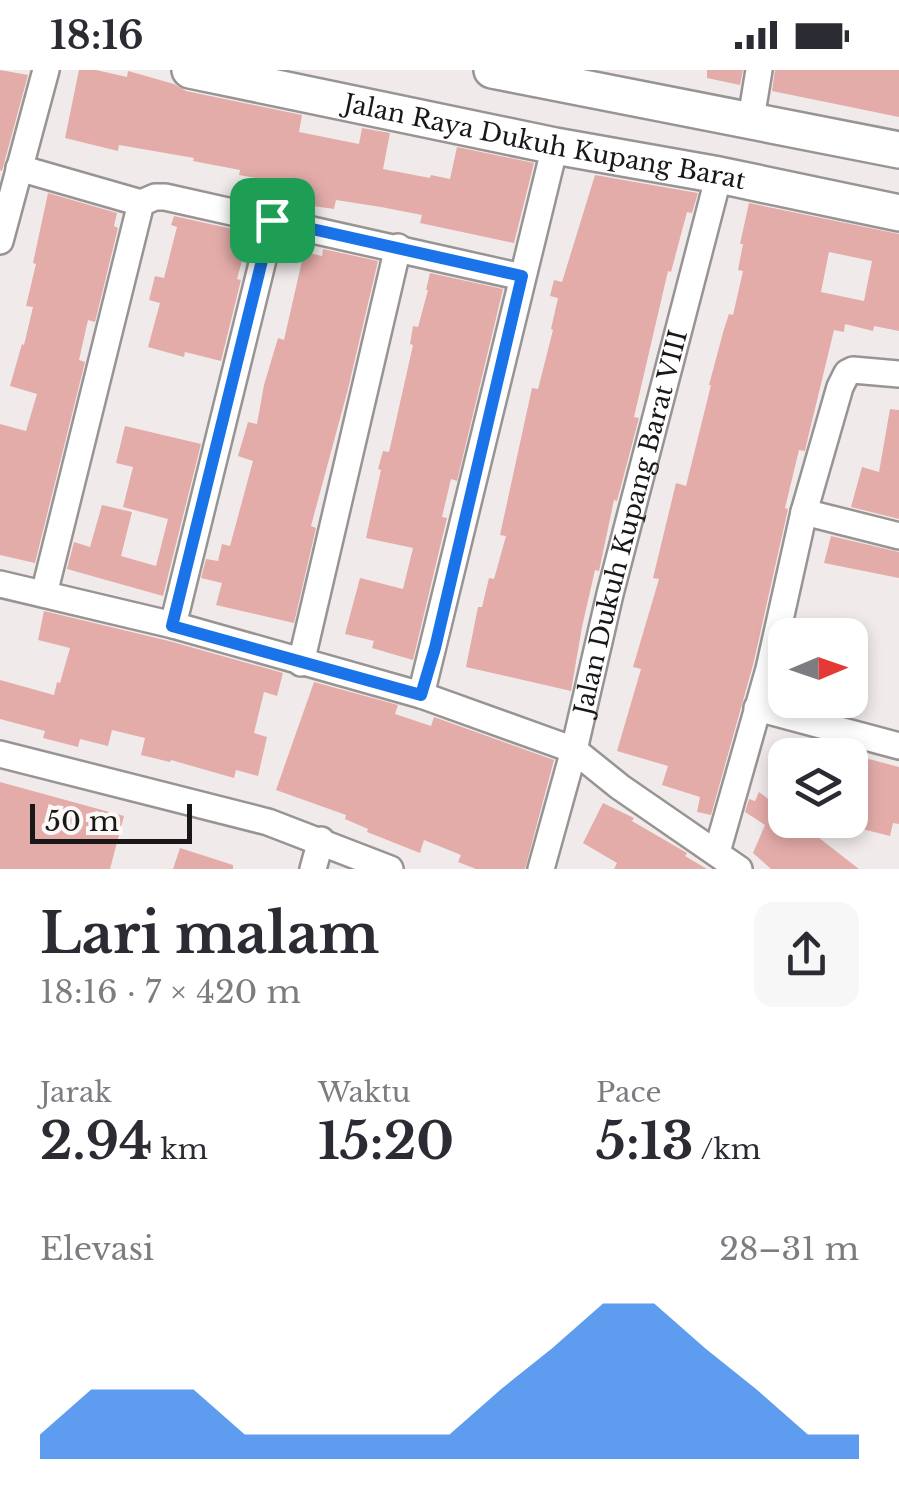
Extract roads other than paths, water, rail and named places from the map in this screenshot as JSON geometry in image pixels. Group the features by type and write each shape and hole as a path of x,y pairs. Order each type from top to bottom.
{"street":[{"path":"0,241 46,70"},
{"name":"Jalan Raya Dukuh Kupang Barat","path":"190,70 241,74 554,146 899,212"},
{"path":"492,70 564,77 899,150"},
{"path":"750,119 759,70"},
{"path":"421,695 554,146"},
{"path":"19,168 153,200 272,220 522,276"},
{"name":"Jalan Dukuh Kupang Barat VIII","path":"541,869 719,175"},
{"path":"44,594 153,200"},
{"path":"172,626 272,220"},
{"path":"301,663 398,247"},
{"path":"717,852 769,669 804,512 840,386 853,370 899,374"},
{"path":"804,512 899,536"},
{"path":"0,584 172,626 421,695 574,750 620,787 739,869"},
{"path":"758,708 899,746"},
{"path":"0,754 268,822 390,869"},
{"path":"313,869 321,840"}]}
